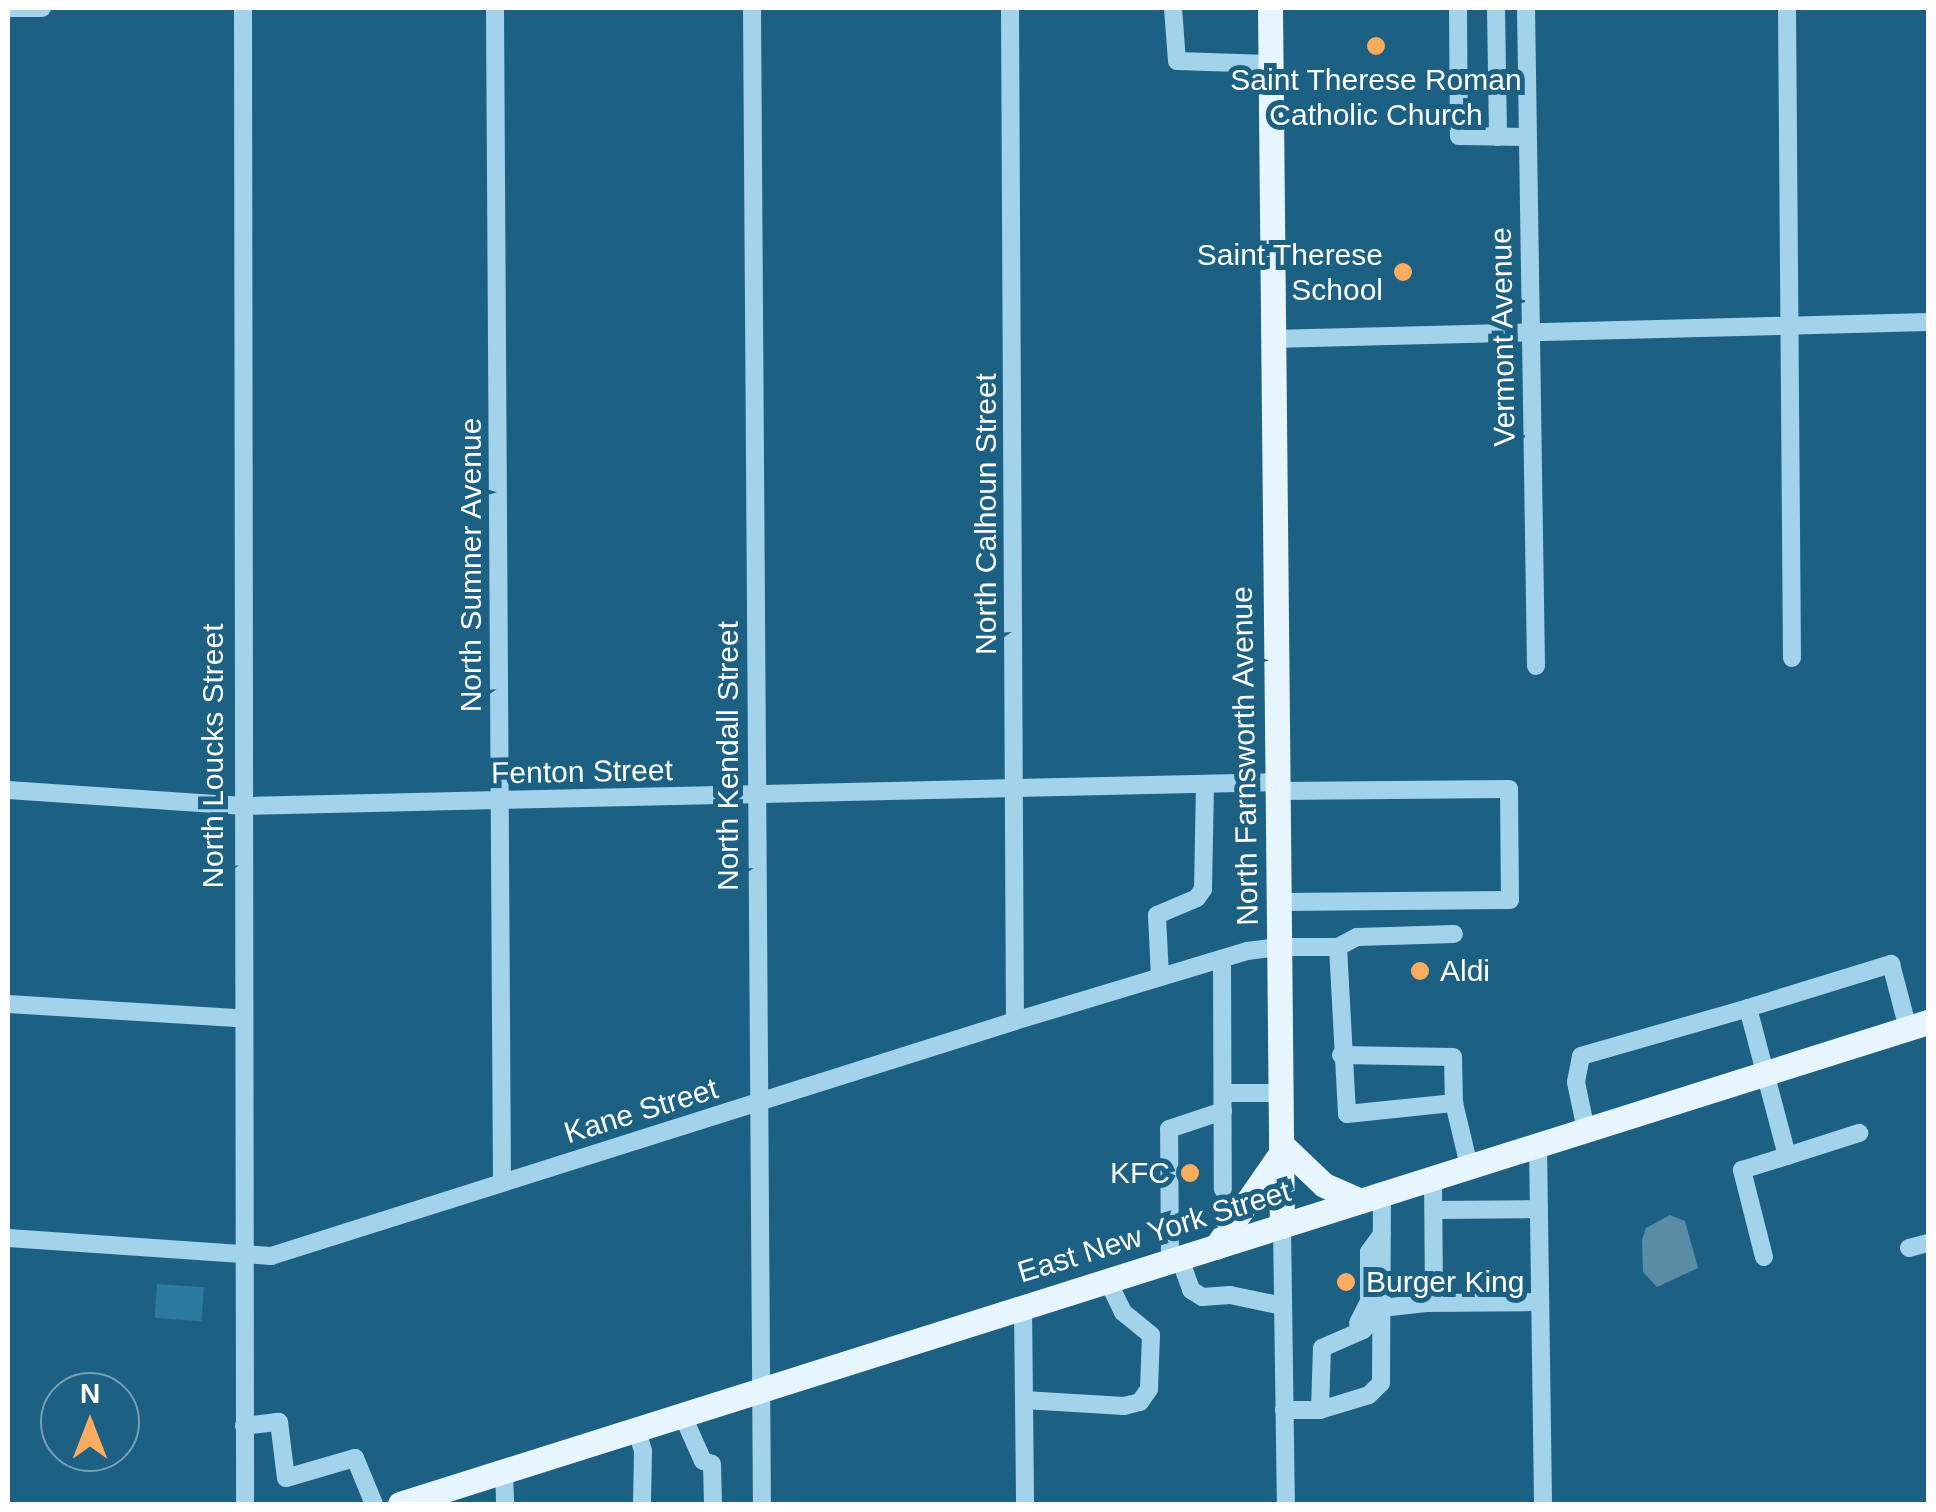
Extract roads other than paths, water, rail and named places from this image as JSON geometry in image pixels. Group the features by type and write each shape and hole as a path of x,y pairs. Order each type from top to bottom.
{"main road":[{"name":"North Farnsworth Avenue","path":"1270,8 1282,1226"},
{"name":"East New York Street","path":"400,1504 1918,1026"},
{"path":"1216,1247 1281,1148 1324,1185 1371,1198"}],"street":[{"path":"8,8 42,8"},
{"name":"North Loucks Street","path":"242,8 240,1018 245,1504"},
{"name":"North Sumner Avenue","path":"495,8 502,1182"},
{"name":"North Kendall Street","path":"752,8 756,1105 762,1504"},
{"name":"North Calhoun Street","path":"1010,8 1015,1021"},
{"path":"1173,8 1177,60 1270,64"},
{"path":"1458,8 1459,136 1528,137"},
{"path":"1496,8 1498,137"},
{"name":"Vermont Avenue","path":"1526,8 1536,666"},
{"path":"1786,8 1792,658"},
{"path":"1272,339 1928,322"},
{"path":"1160,977 1158,914 1198,898 1204,889 1205,784"},
{"name":"Fenton Street","path":"8,790 240,806 1205,784 1509,790 1510,900 1280,902"},
{"name":"Kane Street","path":"8,1238 271,1256 1222,958 1281,947 1338,948 1357,936 1454,934"},
{"path":"1338,948 1347,1114 1454,1103"},
{"path":"1222,958 1223,1190"},
{"path":"1586,1130 1576,1082 1581,1056 1891,964 1918,1026"},
{"path":"8,1004 240,1018"},
{"path":"1748,1008 1762,1074 1787,1156"},
{"path":"1341,1056 1453,1057 1454,1103 1469,1166"},
{"path":"1281,1094 1224,1102 1169,1129 1175,1260 1192,1290 1202,1297 1230,1295 1283,1306"},
{"path":"1764,1257 1742,1170 1860,1133"},
{"path":"1538,1144 1543,1504"},
{"path":"1426,1303 1434,1294 1433,1178"},
{"path":"1284,1410 1377,1390 1382,1234 1371,1198"},
{"path":"1434,1210 1538,1209"},
{"name":"North Farnsworth Avenue","path":"1282,1226 1286,1504"},
{"path":"1320,1401 1312,1386 1315,1345 1363,1320 1369,1252 1382,1234"},
{"path":"1909,1248 1928,1242"},
{"path":"1024,1400 1124,1406 1140,1402 1150,1389 1151,1335 1123,1312 1108,1281"},
{"path":"1320,1401 1322,1348 1363,1330 1382,1308 1426,1303 1540,1302"},
{"path":"1024,1306 1025,1504"},
{"path":"682,1414 703,1461 712,1464 713,1504"},
{"path":"244,1426 278,1422 286,1478 355,1458 374,1504"},
{"path":"636,1428 643,1451 642,1504"},
{"path":"504,1471 504,1504"}],"place":[{"name":"Saint Therese Roman Catholic Church","path":"1376,46"},
{"name":"Saint Therese School","path":"1403,272"},
{"name":"Aldi","path":"1420,971"},
{"name":"KFC","path":"1190,1173"},
{"name":"Burger King","path":"1346,1282"}]}
